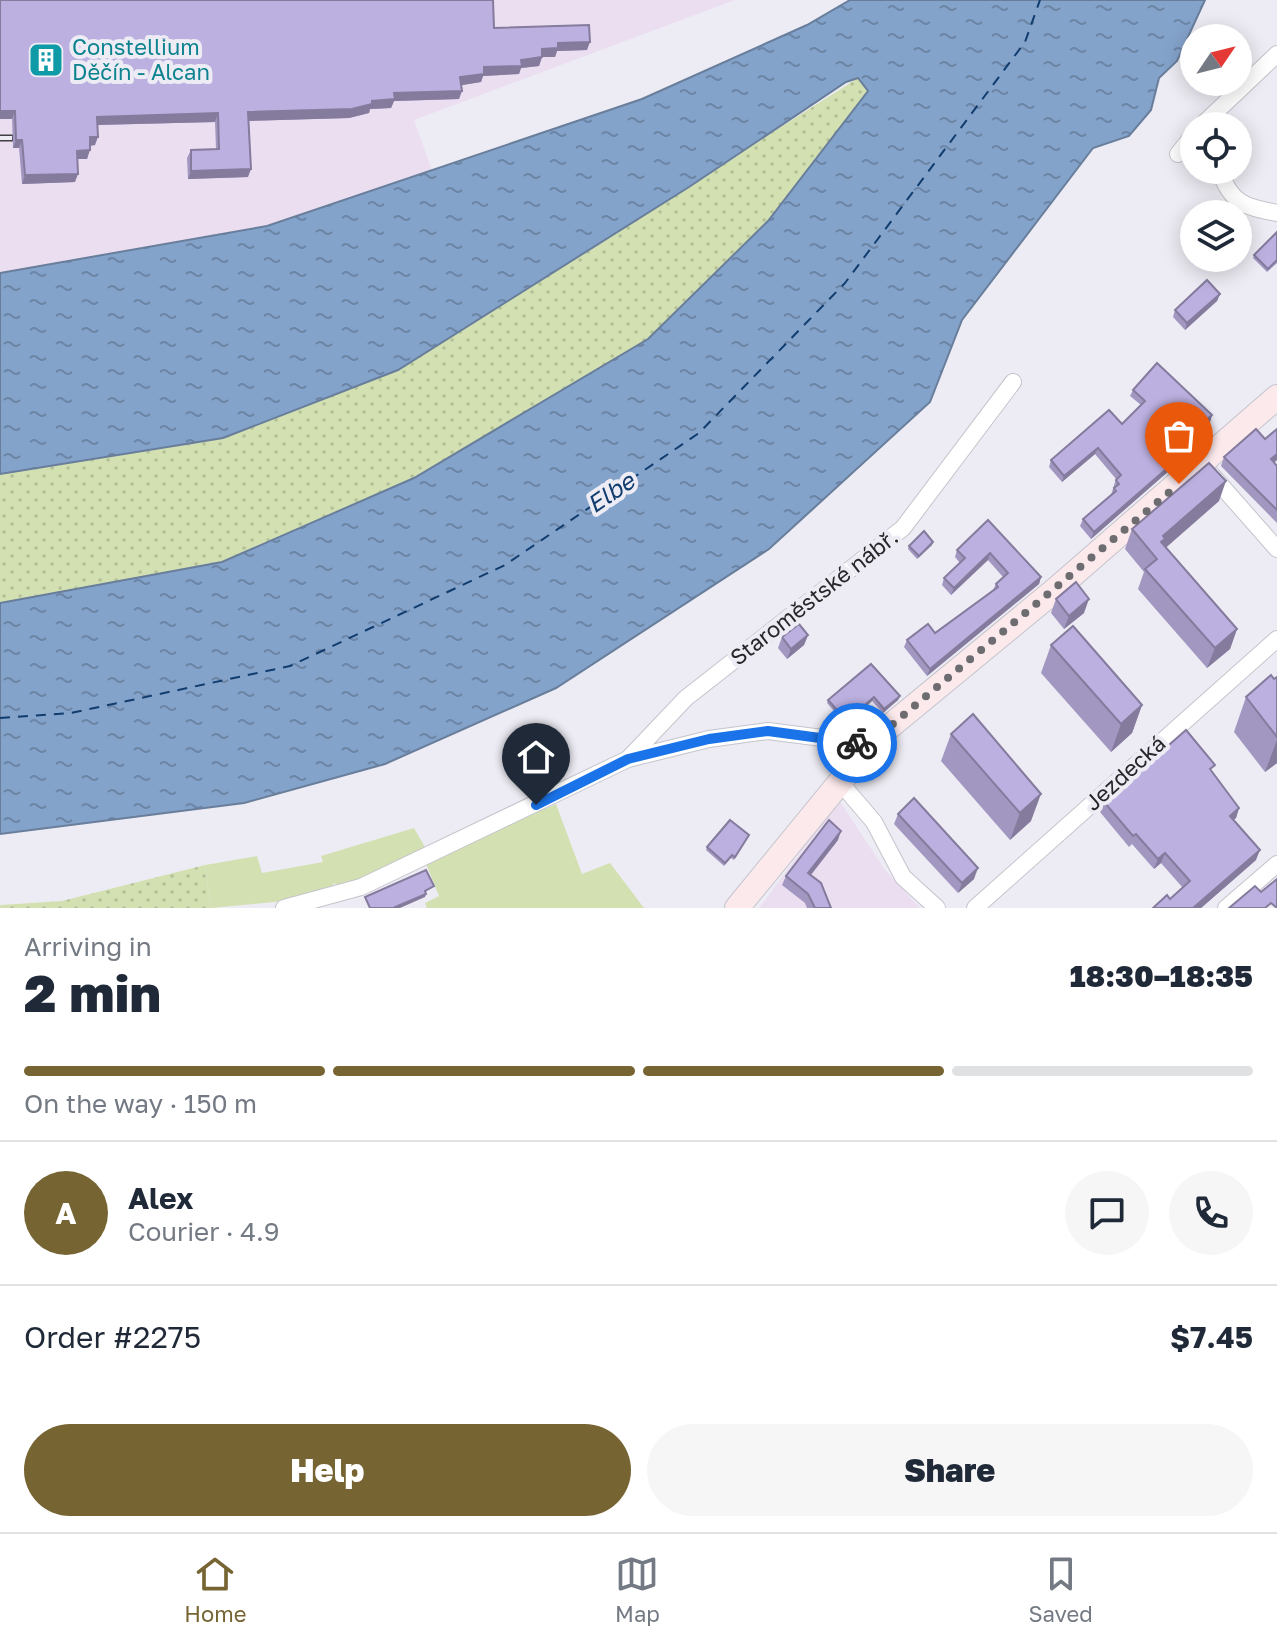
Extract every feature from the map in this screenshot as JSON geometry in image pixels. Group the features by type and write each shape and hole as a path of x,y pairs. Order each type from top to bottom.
{"main road":[{"path":"737,908 869,744 1202,464 1277,397"}],"street":[{"path":"1217,112 1277,54"},
{"path":"1226,184 1232,198 1245,206 1277,213"},
{"name":"Staroměstské nábř.","path":"628,759 686,698 903,528 1013,382"},
{"path":"1202,464 1277,549"},
{"name":"Jezdecká","path":"975,908 1277,639"},
{"name":"Staroměstské nábř.","path":"284,908 361,887 628,759 709,739 768,731 869,744"},
{"path":"839,781 874,822 903,877 937,908"},
{"path":"1226,908 1277,864"}],"shaded area":[{"path":"0,0 735,0 414,120 432,170 267,226 0,273"},
{"path":"839,800 885,870 920,908 759,908"}],"green space":[{"path":"858,78 868,91 865,98 768,221 648,339 414,478 222,562 0,603 0,474 223,438 398,370"},
{"path":"556,804 582,874 610,863 644,908 427,908 425,903 439,896 425,861"},
{"path":"414,828 426,849 341,888 334,883 330,892 305,899 211,908 205,865 257,856 262,873 323,862 321,856"},
{"path":"205,865 211,908 0,908 0,905 62,901"}],"water":[{"name":"Elbe","path":"850,0 1205,0 1194,24 1180,24 1180,54 1159,78 1151,110 1129,136 1093,148 962,320 930,402 769,549 556,688 385,764 244,803 0,834 0,603 222,562 414,478 648,339 768,221 868,91 858,78 846,82 689,187 398,370 223,438 0,474 0,273 267,226 642,99 807,25"}],"building":[{"path":"0,0 493,0 494,28 589,25 590,42 558,43 558,48 542,49 542,57 521,60 522,66 484,67 484,74 460,77 462,91 394,93 395,99 372,101 372,104 352,109 248,112 251,169 191,171 191,150 219,149 218,113 97,117 98,137 90,137 90,150 77,151 78,174 25,175 22,140 16,140 15,111 0,111"},
{"path":"1277,232 1277,260 1268,269 1254,255"},
{"path":"1207,280 1220,294 1187,323 1175,310"},
{"path":"1157,363 1212,415 1181,442 1188,450 1094,532 1083,519 1116,491 1114,488 1119,484 1116,480 1121,475 1098,448 1064,476 1051,460 1109,410 1122,424 1145,401 1133,390"},
{"path":"1256,429 1265,439 1277,429 1277,454 1271,459 1277,466 1277,510 1224,457"},
{"path":"1209,463 1226,481 1163,536 1165,539 1161,542 1237,629 1215,648 1145,569 1157,559 1132,529"},
{"path":"988,520 1041,577 930,669 907,640 928,624 935,633 998,587 996,584 1008,573 990,553 954,588 944,578 965,558 957,550"},
{"path":"924,531 933,542 919,556 909,546"},
{"path":"1076,582 1089,599 1069,616 1056,599"},
{"path":"799,624 808,635 791,649 782,637"},
{"path":"1073,626 1142,705 1121,724 1051,645"},
{"path":"871,664 900,696 884,709 874,697 847,721 828,700"},
{"path":"1271,675 1274,679 1277,677 1277,737 1246,697"},
{"path":"973,714 1041,794 1020,813 951,734"},
{"path":"1186,730 1215,765 1210,769 1239,808 1230,816 1260,850 1193,908 1153,908 1167,895 1170,899 1190,881 1165,853 1158,859 1104,802"},
{"path":"914,798 978,868 962,883 898,814"},
{"path":"730,820 749,835 735,857 732,855 725,863 707,847"},
{"path":"829,820 841,831 808,873 821,883 831,908 815,908 808,894 786,876"},
{"path":"426,870 434,886 425,891 426,894 393,908 370,908 365,897"},
{"path":"1277,879 1277,908 1271,903 1265,908 1229,908 1255,886 1261,892"}],"ferry route":[{"path":"0,718 71,713 290,666 505,565 699,433 845,283 1025,42 1040,0"}],"railway":[{"path":"0,138 34,138"}],"way so far":[{"path":"857,743 869,744 1179,484"}],"place":[{"name":"Constellium Děčín - Alcan","path":"46,60"}],"route":[{"path":"536,805 628,759 709,739 768,731 857,743"}]}
